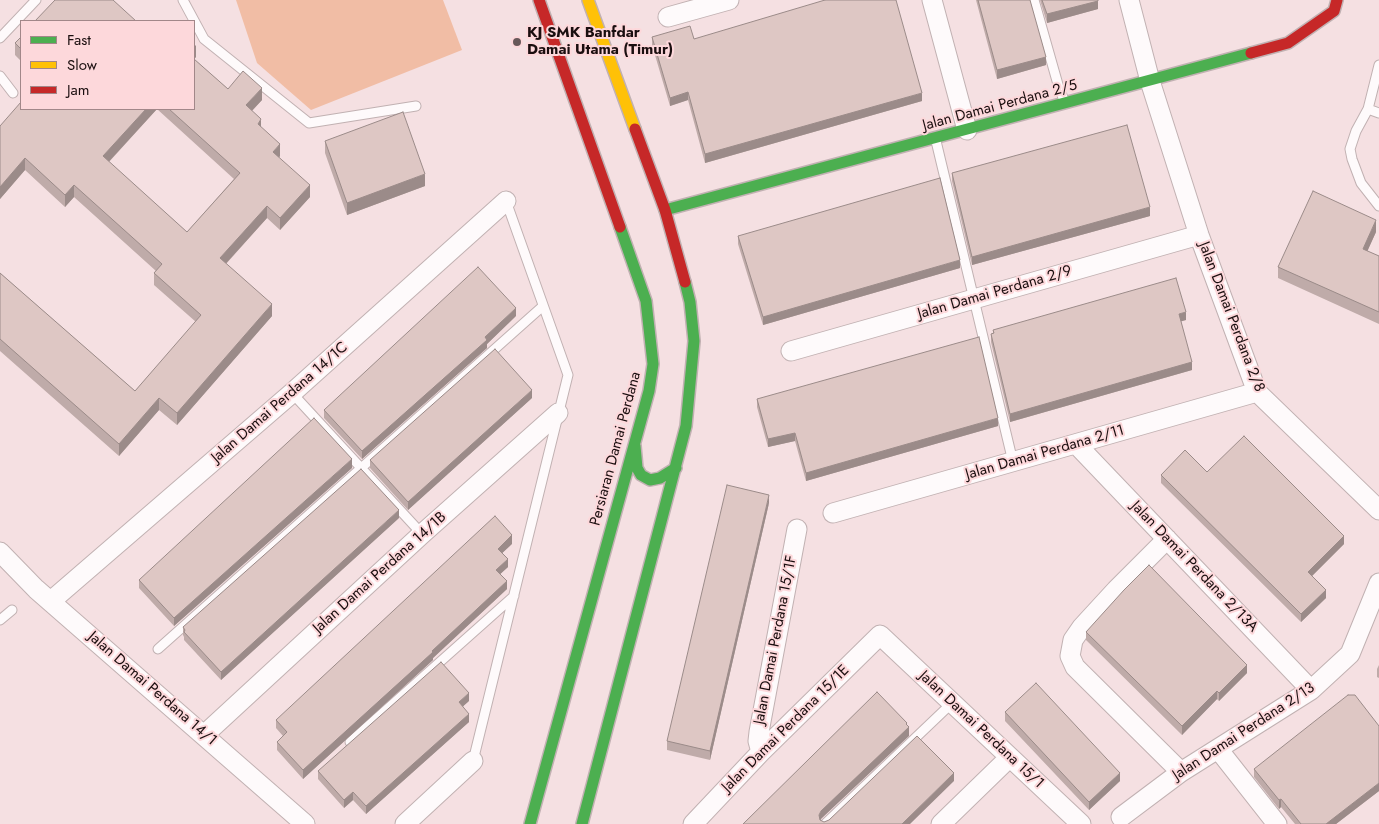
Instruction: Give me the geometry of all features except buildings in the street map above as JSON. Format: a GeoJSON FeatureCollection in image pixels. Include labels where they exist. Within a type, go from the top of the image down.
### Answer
{"type":"FeatureCollection","features":[{"type":"Feature","properties":{"kind":"main road","name":"Persiaran Damai Perdana"},"geometry":{"type":"LineString","coordinates":[[530,824],[650,391],[653,364],[646,301],[539,0]]}},
{"type":"Feature","properties":{"kind":"main road"},"geometry":{"type":"LineString","coordinates":[[582,824],[686,426],[694,341],[690,302],[664,210],[588,0]]}},
{"type":"Feature","properties":{"kind":"main road","name":"Jalan Damai Perdana 2/5"},"geometry":{"type":"LineString","coordinates":[[664,210],[1150,82],[1288,43],[1335,6]]}},
{"type":"Feature","properties":{"kind":"main road"},"geometry":{"type":"LineString","coordinates":[[635,446],[637,468],[641,475],[650,480],[660,478],[676,468]]}},
{"type":"Feature","properties":{"kind":"street"},"geometry":{"type":"LineString","coordinates":[[668,16],[729,0]]}},
{"type":"Feature","properties":{"kind":"street"},"geometry":{"type":"LineString","coordinates":[[932,0],[967,130]]}},
{"type":"Feature","properties":{"kind":"street","name":"Jalan Damai Perdana 2/8"},"geometry":{"type":"LineString","coordinates":[[1129,0],[1150,82],[1199,235],[1257,392],[1379,510]]}},
{"type":"Feature","properties":{"kind":"street","name":"Jalan Damai Perdana 14/1C"},"geometry":{"type":"LineString","coordinates":[[51,601],[292,393],[506,201]]}},
{"type":"Feature","properties":{"kind":"street","name":"Jalan Damai Perdana 2/9"},"geometry":{"type":"LineString","coordinates":[[791,351],[1199,235]]}},
{"type":"Feature","properties":{"kind":"street","name":"Jalan Damai Perdana 2/11"},"geometry":{"type":"LineString","coordinates":[[833,513],[1257,392]]}},
{"type":"Feature","properties":{"kind":"street","name":"Jalan Damai Perdana 14/1B"},"geometry":{"type":"LineString","coordinates":[[204,735],[422,534],[558,413]]}},
{"type":"Feature","properties":{"kind":"street","name":"Jalan Damai Perdana 2/13A"},"geometry":{"type":"LineString","coordinates":[[1076,444],[1311,690]]}},
{"type":"Feature","properties":{"kind":"street","name":"Jalan Damai Perdana 15/1F"},"geometry":{"type":"LineString","coordinates":[[761,752],[758,732],[797,528]]}},
{"type":"Feature","properties":{"kind":"street"},"geometry":{"type":"LineString","coordinates":[[1167,539],[1082,627],[1073,640],[1070,656],[1075,667],[1181,772]]}},
{"type":"Feature","properties":{"kind":"street","name":"Jalan Damai Perdana 14/1"},"geometry":{"type":"LineString","coordinates":[[0,552],[51,601],[305,824]]}},
{"type":"Feature","properties":{"kind":"street","name":"Jalan Damai Perdana 2/13"},"geometry":{"type":"LineString","coordinates":[[1121,817],[1181,772],[1311,690],[1350,654],[1379,583]]}},
{"type":"Feature","properties":{"kind":"street","name":"Jalan Damai Perdana 15/1E"},"geometry":{"type":"LineString","coordinates":[[693,824],[761,752],[880,635]]}},
{"type":"Feature","properties":{"kind":"street","name":"Jalan Damai Perdana 15/1"},"geometry":{"type":"LineString","coordinates":[[880,635],[1081,824]]}},
{"type":"Feature","properties":{"kind":"street"},"geometry":{"type":"LineString","coordinates":[[1218,749],[1277,824]]}},
{"type":"Feature","properties":{"kind":"street"},"geometry":{"type":"LineString","coordinates":[[941,824],[1010,757]]}},
{"type":"Feature","properties":{"kind":"street"},"geometry":{"type":"LineString","coordinates":[[405,824],[473,761]]}},
{"type":"Feature","properties":{"kind":"lane"},"geometry":{"type":"LineString","coordinates":[[0,38],[36,0]]}},
{"type":"Feature","properties":{"kind":"lane"},"geometry":{"type":"LineString","coordinates":[[183,0],[194,20]]}},
{"type":"Feature","properties":{"kind":"lane"},"geometry":{"type":"LineString","coordinates":[[1034,0],[1058,88],[1066,104]]}},
{"type":"Feature","properties":{"kind":"lane"},"geometry":{"type":"LineString","coordinates":[[195,22],[204,39],[309,123],[416,106]]}},
{"type":"Feature","properties":{"kind":"lane"},"geometry":{"type":"LineString","coordinates":[[1379,65],[1368,108],[1356,131],[1350,149],[1361,183],[1379,206]]}},
{"type":"Feature","properties":{"kind":"lane"},"geometry":{"type":"LineString","coordinates":[[0,76],[12,93]]}},
{"type":"Feature","properties":{"kind":"lane"},"geometry":{"type":"LineString","coordinates":[[1368,108],[1379,113]]}},
{"type":"Feature","properties":{"kind":"lane"},"geometry":{"type":"LineString","coordinates":[[935,139],[1013,462]]}},
{"type":"Feature","properties":{"kind":"lane"},"geometry":{"type":"LineString","coordinates":[[473,761],[568,375],[506,201]]}},
{"type":"Feature","properties":{"kind":"lane"},"geometry":{"type":"LineString","coordinates":[[158,650],[543,306]]}},
{"type":"Feature","properties":{"kind":"lane"},"geometry":{"type":"LineString","coordinates":[[292,393],[422,534]]}},
{"type":"Feature","properties":{"kind":"lane"},"geometry":{"type":"LineString","coordinates":[[345,747],[514,595]]}},
{"type":"Feature","properties":{"kind":"lane"},"geometry":{"type":"LineString","coordinates":[[0,620],[12,610]]}},
{"type":"Feature","properties":{"kind":"lane"},"geometry":{"type":"LineString","coordinates":[[825,824],[952,703]]}},
{"type":"Feature","properties":{"kind":"shaded area"},"geometry":{"type":"Polygon","coordinates":[[[236,0],[443,0],[462,50],[311,110],[257,63],[236,0]]]}},
{"type":"Feature","properties":{"kind":"traffic: fast"},"geometry":{"type":"LineString","coordinates":[[665,210],[1251,53]]}},
{"type":"Feature","properties":{"kind":"traffic: fast"},"geometry":{"type":"LineString","coordinates":[[530,824],[649,391],[653,364],[646,301],[620,227]]}},
{"type":"Feature","properties":{"kind":"traffic: fast"},"geometry":{"type":"LineString","coordinates":[[582,824],[686,426],[694,341],[690,302],[685,282]]}},
{"type":"Feature","properties":{"kind":"traffic: fast"},"geometry":{"type":"LineString","coordinates":[[635,446],[637,468],[641,475],[650,480],[660,478],[676,468]]}},
{"type":"Feature","properties":{"kind":"traffic: slow"},"geometry":{"type":"LineString","coordinates":[[588,0],[635,129]]}},
{"type":"Feature","properties":{"kind":"traffic: jam"},"geometry":{"type":"LineString","coordinates":[[539,0],[620,227]]}},
{"type":"Feature","properties":{"kind":"traffic: jam"},"geometry":{"type":"LineString","coordinates":[[1251,53],[1288,43],[1334,11],[1337,0]]}},
{"type":"Feature","properties":{"kind":"traffic: jam"},"geometry":{"type":"LineString","coordinates":[[635,129],[665,210],[685,282]]}},
{"type":"Feature","properties":{"kind":"place","name":"KJ SMK Banfdar Damai Utama (Timur)"},"geometry":{"type":"Point","coordinates":[517,42]}}]}
